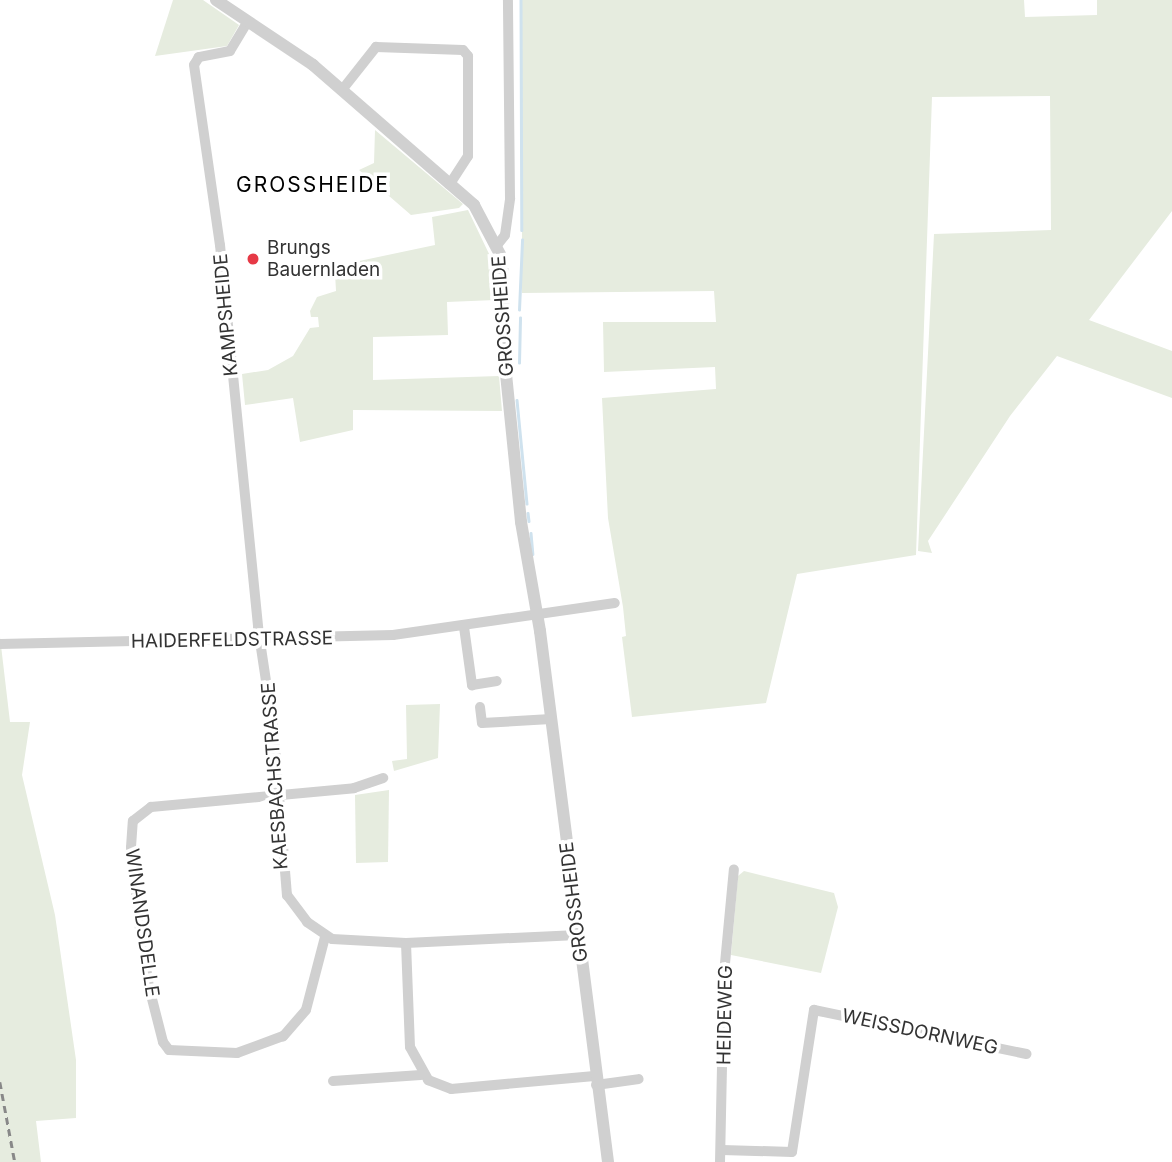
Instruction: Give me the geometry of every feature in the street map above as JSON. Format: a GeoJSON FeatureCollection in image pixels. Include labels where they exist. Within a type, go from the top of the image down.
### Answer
{"type":"FeatureCollection","features":[{"type":"Feature","properties":{"kind":"street","name":"GROSSHEIDE"},"geometry":{"type":"LineString","coordinates":[[216,0],[342,90],[474,205],[498,244],[504,272],[511,428],[551,719],[595,1081],[608,1162]]}},
{"type":"Feature","properties":{"kind":"street"},"geometry":{"type":"LineString","coordinates":[[498,244],[505,235],[510,198],[508,0]]}},
{"type":"Feature","properties":{"kind":"street","name":"KAMPSHEIDE"},"geometry":{"type":"LineString","coordinates":[[248,21],[230,51],[199,57],[194,65],[220,245],[262,641]]}},
{"type":"Feature","properties":{"kind":"street"},"geometry":{"type":"LineString","coordinates":[[342,90],[376,47],[463,50],[468,56],[468,156],[450,184]]}},
{"type":"Feature","properties":{"kind":"street","name":"HAIDERFELDSTRASSE"},"geometry":{"type":"LineString","coordinates":[[0,644],[262,641],[464,627],[615,603]]}},
{"type":"Feature","properties":{"kind":"street"},"geometry":{"type":"LineString","coordinates":[[464,627],[472,685],[497,681]]}},
{"type":"Feature","properties":{"kind":"street","name":"KAESBACHSTRASSE"},"geometry":{"type":"LineString","coordinates":[[262,641],[287,895],[307,922],[325,937]]}},
{"type":"Feature","properties":{"kind":"street"},"geometry":{"type":"LineString","coordinates":[[480,707],[482,723],[551,719]]}},
{"type":"Feature","properties":{"kind":"street","name":"WINANDSDELLE"},"geometry":{"type":"LineString","coordinates":[[325,937],[306,1010],[283,1036],[237,1053],[172,1052],[164,1046],[140,929],[131,847],[133,821],[151,807],[354,788],[383,778]]}},
{"type":"Feature","properties":{"kind":"street","name":"HEIDEWEG"},"geometry":{"type":"LineString","coordinates":[[720,1162],[724,974],[734,869]]}},
{"type":"Feature","properties":{"kind":"street"},"geometry":{"type":"LineString","coordinates":[[325,937],[406,943],[578,935]]}},
{"type":"Feature","properties":{"kind":"street"},"geometry":{"type":"LineString","coordinates":[[406,943],[410,1047],[421,1075],[436,1086],[451,1089],[639,1079]]}},
{"type":"Feature","properties":{"kind":"street","name":"WEISSDORNWEG"},"geometry":{"type":"LineString","coordinates":[[722,1150],[792,1152],[814,1010],[1027,1054]]}},
{"type":"Feature","properties":{"kind":"street"},"geometry":{"type":"LineString","coordinates":[[333,1081],[421,1075]]}},
{"type":"Feature","properties":{"kind":"shaded area"},"geometry":{"type":"Polygon","coordinates":[[[173,0],[203,0],[239,25],[227,46],[155,56],[173,0]]]}},
{"type":"Feature","properties":{"kind":"shaded area"},"geometry":{"type":"Polygon","coordinates":[[[522,0],[1024,0],[1025,17],[1097,15],[1097,0],[1172,0],[1172,211],[1089,320],[1172,351],[1172,398],[1057,356],[1010,416],[928,541],[932,553],[918,551],[934,234],[1051,230],[1050,96],[932,97],[916,555],[797,574],[766,703],[632,717],[622,637],[626,636],[623,607],[608,518],[602,398],[716,389],[715,367],[604,372],[603,322],[716,322],[714,291],[522,293],[522,0]]]}},
{"type":"Feature","properties":{"kind":"shaded area"},"geometry":{"type":"Polygon","coordinates":[[[375,130],[463,204],[459,208],[411,215],[359,170],[374,163],[375,130]]]}},
{"type":"Feature","properties":{"kind":"shaded area"},"geometry":{"type":"Polygon","coordinates":[[[468,210],[491,258],[495,300],[447,302],[448,335],[373,337],[373,380],[499,376],[502,411],[353,410],[353,430],[300,442],[293,398],[245,405],[242,374],[268,370],[293,356],[310,328],[319,327],[318,317],[311,317],[310,311],[317,297],[336,291],[335,273],[345,272],[345,264],[435,245],[432,217],[468,210]]]}},
{"type":"Feature","properties":{"kind":"shaded area"},"geometry":{"type":"Polygon","coordinates":[[[0,637],[10,722],[30,722],[22,775],[55,915],[76,1060],[76,1118],[36,1121],[41,1162],[0,1162],[0,637]]]}},
{"type":"Feature","properties":{"kind":"shaded area"},"geometry":{"type":"Polygon","coordinates":[[[440,704],[438,758],[394,771],[392,761],[407,759],[406,705],[440,704]]]}},
{"type":"Feature","properties":{"kind":"shaded area"},"geometry":{"type":"Polygon","coordinates":[[[389,790],[388,862],[356,863],[355,795],[389,790]]]}},
{"type":"Feature","properties":{"kind":"shaded area"},"geometry":{"type":"Polygon","coordinates":[[[744,871],[834,893],[838,907],[821,973],[731,955],[738,876],[744,871]]]}},
{"type":"Feature","properties":{"kind":"waterway"},"geometry":{"type":"LineString","coordinates":[[521,0],[522,230]]}},
{"type":"Feature","properties":{"kind":"waterway"},"geometry":{"type":"LineString","coordinates":[[519,310],[522,240]]}},
{"type":"Feature","properties":{"kind":"waterway"},"geometry":{"type":"LineString","coordinates":[[519,363],[520,318]]}},
{"type":"Feature","properties":{"kind":"waterway"},"geometry":{"type":"LineString","coordinates":[[517,400],[527,504]]}},
{"type":"Feature","properties":{"kind":"waterway"},"geometry":{"type":"LineString","coordinates":[[528,513],[529,521]]}},
{"type":"Feature","properties":{"kind":"waterway"},"geometry":{"type":"LineString","coordinates":[[531,533],[533,554]]}},
{"type":"Feature","properties":{"kind":"railway"},"geometry":{"type":"LineString","coordinates":[[0,1082],[15,1162]]}},
{"type":"Feature","properties":{"kind":"place","name":"Brungs Bauernladen"},"geometry":{"type":"Point","coordinates":[253,259]}},
{"type":"Feature","properties":{"kind":"district","name":"GROSSHEIDE"},"geometry":{"type":"Point","coordinates":[313,185]}}]}
